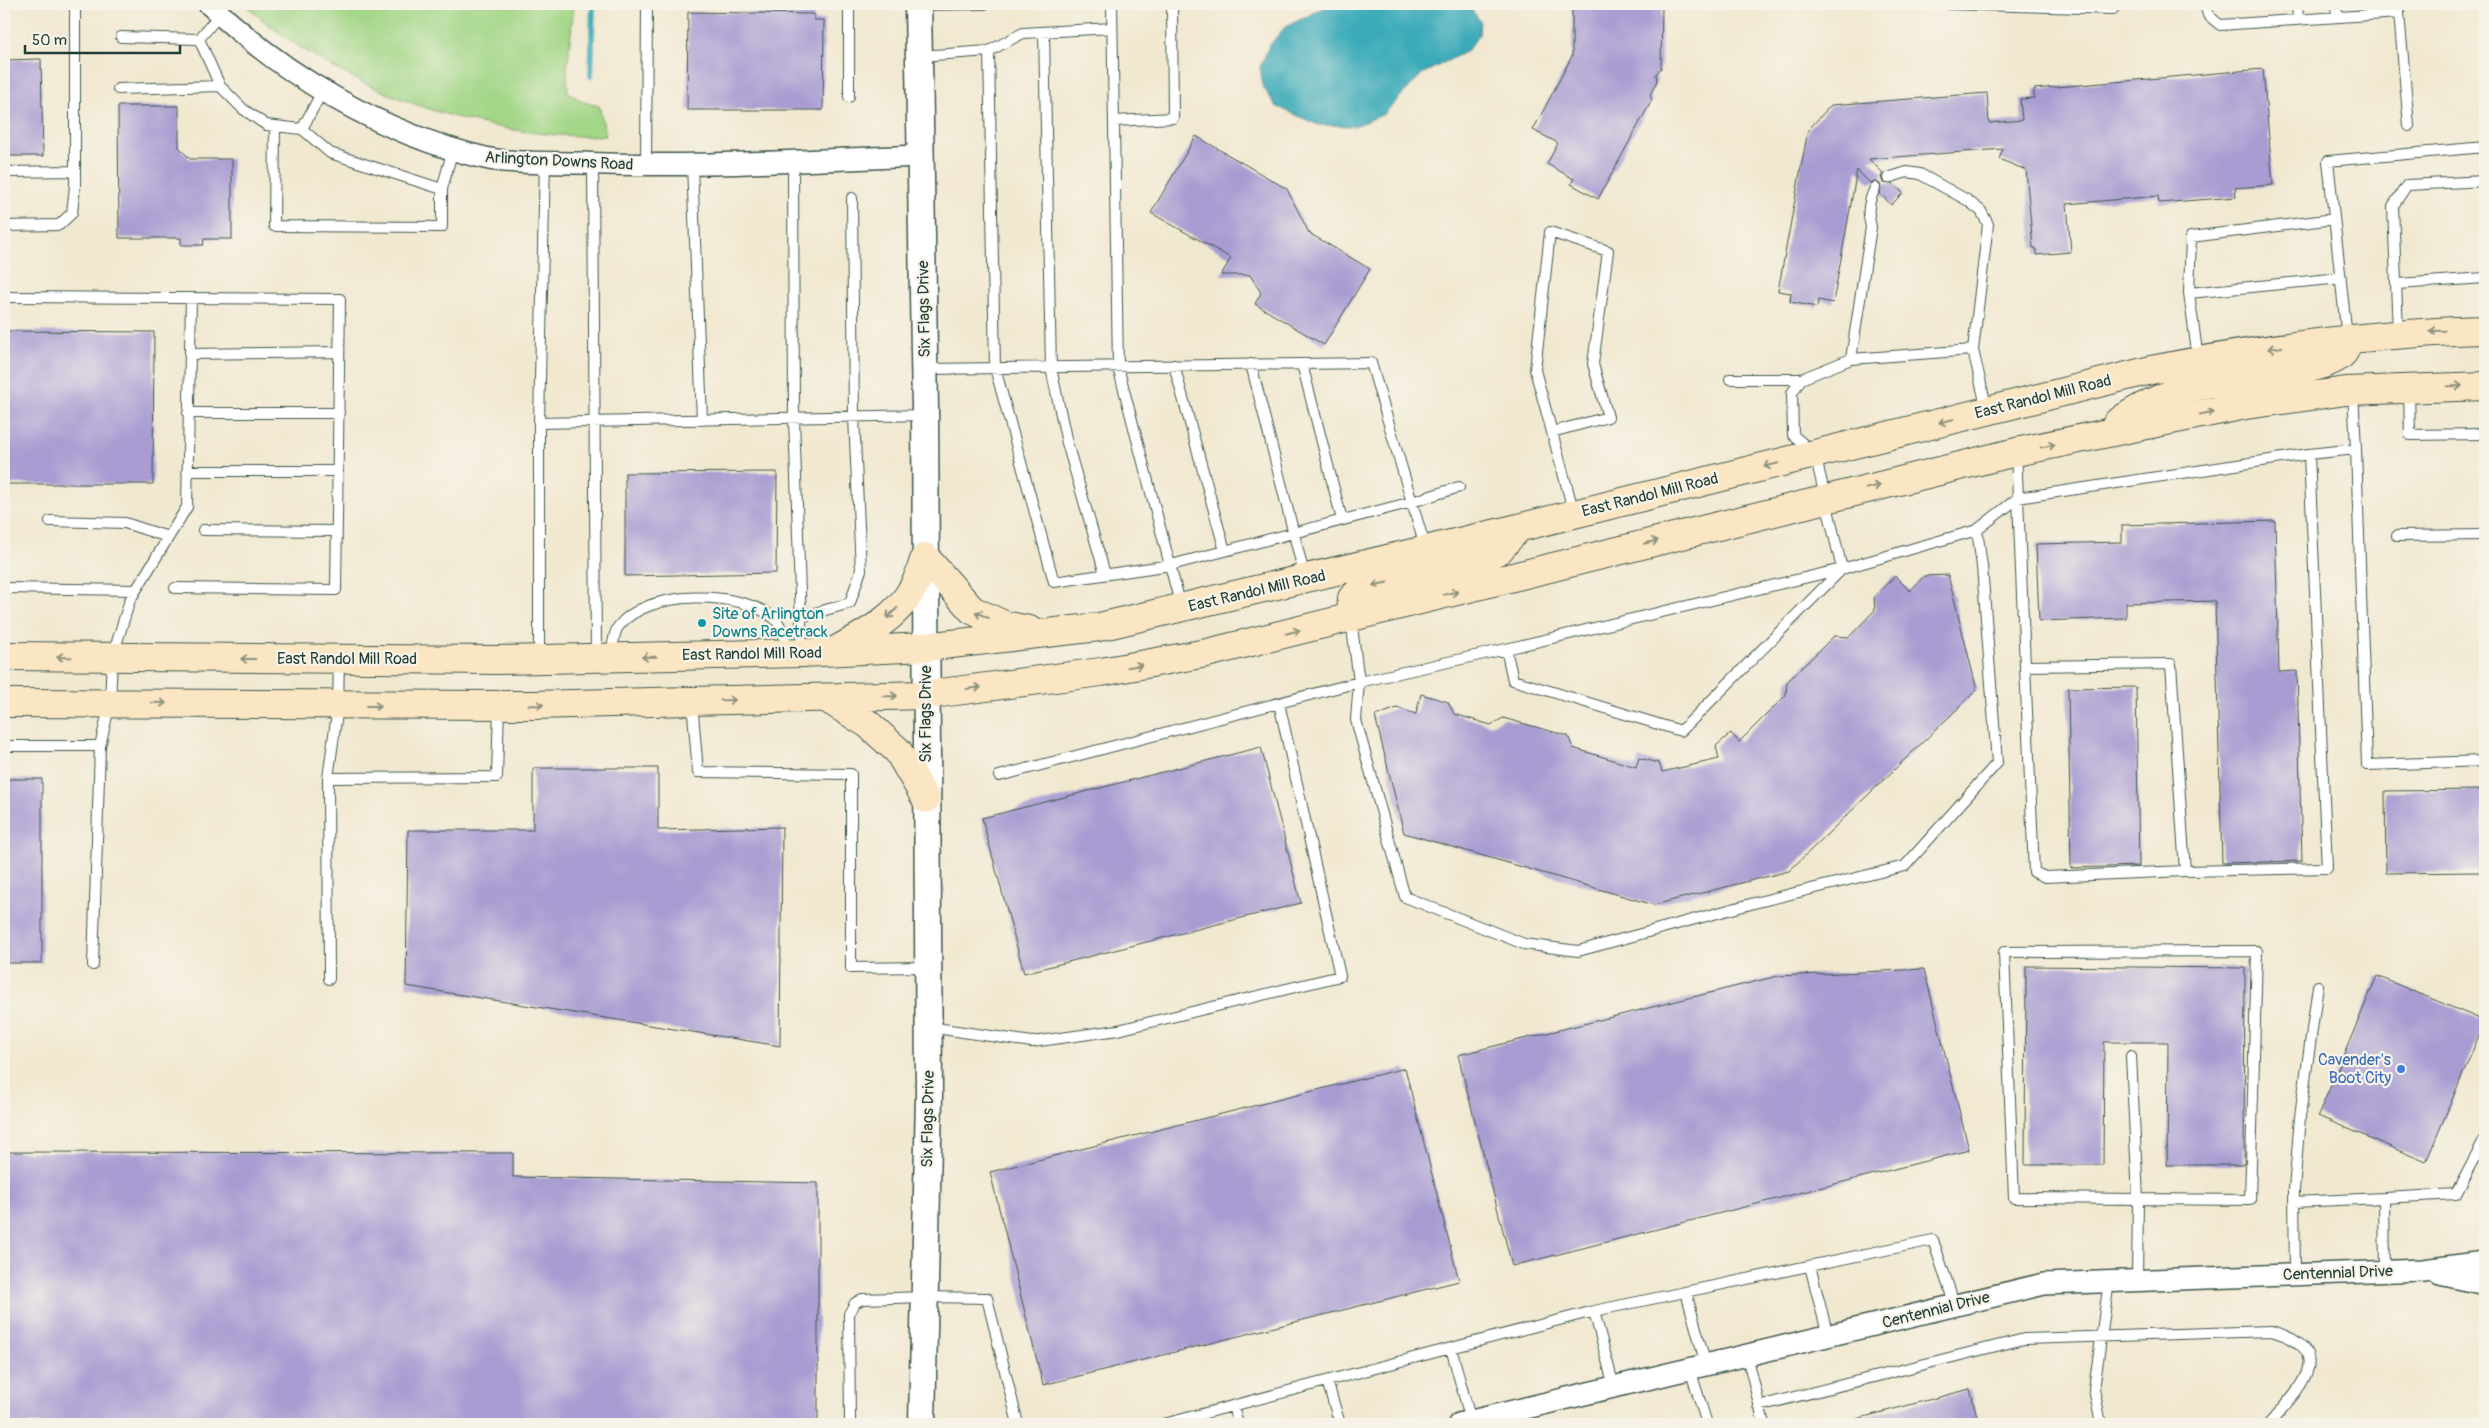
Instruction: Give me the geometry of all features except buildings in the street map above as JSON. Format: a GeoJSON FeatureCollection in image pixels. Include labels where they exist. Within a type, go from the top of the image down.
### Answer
{"type":"FeatureCollection","features":[{"type":"Feature","properties":{"kind":"main road","name":"East Randol Mill Road"},"geometry":{"type":"LineString","coordinates":[[4,656],[539,659],[795,653],[925,647],[1099,627],[1182,609],[1518,528],[2151,370],[2244,352],[2347,338],[2485,330]]}},
{"type":"Feature","properties":{"kind":"main road"},"geometry":{"type":"LineString","coordinates":[[2102,434],[2125,416],[2193,387],[2318,365],[2342,355],[2346,348],[2347,338]]}},
{"type":"Feature","properties":{"kind":"main road"},"geometry":{"type":"LineString","coordinates":[[4,703],[338,706],[499,705],[925,695],[1101,672],[1207,653],[2016,452],[2246,405],[2353,390],[2485,386]]}},
{"type":"Feature","properties":{"kind":"main road"},"geometry":{"type":"LineString","coordinates":[[1351,618],[1352,598],[1363,588],[1478,561],[1499,550],[1518,528]]}},
{"type":"Feature","properties":{"kind":"main road"},"geometry":{"type":"LineString","coordinates":[[832,652],[860,637],[893,614],[914,587],[925,557],[972,610],[1004,625],[1045,634]]}},
{"type":"Feature","properties":{"kind":"main road"},"geometry":{"type":"LineString","coordinates":[[826,698],[868,724],[898,751],[926,799]]}},
{"type":"Feature","properties":{"kind":"street","name":"Six Flags Drive"},"geometry":{"type":"LineString","coordinates":[[918,4],[925,369],[925,695],[928,967],[922,1424]]}},
{"type":"Feature","properties":{"kind":"street","name":"Arlington Downs Road"},"geometry":{"type":"LineString","coordinates":[[215,9],[238,31],[296,74],[323,90],[378,120],[453,149],[487,159],[646,166],[921,156]]}},
{"type":"Feature","properties":{"kind":"street","name":"Centennial Drive"},"geometry":{"type":"LineString","coordinates":[[1465,1423],[1500,1419],[1614,1387],[2044,1284],[2385,1272],[2423,1270],[2485,1262]]}},
{"type":"Feature","properties":{"kind":"street","name":"Centennial Drive"},"geometry":{"type":"LineString","coordinates":[[2423,1270],[2485,1284]]}},
{"type":"Feature","properties":{"kind":"lane"},"geometry":{"type":"LineString","coordinates":[[4,226],[59,224],[72,213],[75,171],[75,4]]}},
{"type":"Feature","properties":{"kind":"lane"},"geometry":{"type":"LineString","coordinates":[[646,166],[647,4]]}},
{"type":"Feature","properties":{"kind":"lane"},"geometry":{"type":"LineString","coordinates":[[849,4],[849,97]]}},
{"type":"Feature","properties":{"kind":"lane"},"geometry":{"type":"LineString","coordinates":[[918,4],[985,4]]}},
{"type":"Feature","properties":{"kind":"lane"},"geometry":{"type":"LineString","coordinates":[[1112,4],[1118,366],[1182,609]]}},
{"type":"Feature","properties":{"kind":"lane"},"geometry":{"type":"LineString","coordinates":[[1114,121],[1173,118],[1172,4]]}},
{"type":"Feature","properties":{"kind":"lane"},"geometry":{"type":"LineString","coordinates":[[1948,4],[2113,9],[2113,4]]}},
{"type":"Feature","properties":{"kind":"lane"},"geometry":{"type":"LineString","coordinates":[[2205,4],[2208,14],[2220,25],[2337,16],[2398,8],[2408,126]]}},
{"type":"Feature","properties":{"kind":"lane"},"geometry":{"type":"LineString","coordinates":[[2297,4],[2298,18]]}},
{"type":"Feature","properties":{"kind":"lane"},"geometry":{"type":"LineString","coordinates":[[2336,4],[2337,16]]}},
{"type":"Feature","properties":{"kind":"lane"},"geometry":{"type":"LineString","coordinates":[[198,39],[215,9]]}},
{"type":"Feature","properties":{"kind":"lane"},"geometry":{"type":"LineString","coordinates":[[920,56],[989,51],[1023,33],[1112,28]]}},
{"type":"Feature","properties":{"kind":"lane"},"geometry":{"type":"LineString","coordinates":[[1044,32],[1051,368],[1067,443],[1105,574]]}},
{"type":"Feature","properties":{"kind":"lane"},"geometry":{"type":"LineString","coordinates":[[121,37],[198,39]]}},
{"type":"Feature","properties":{"kind":"lane"},"geometry":{"type":"LineString","coordinates":[[198,39],[220,86],[243,109],[266,125],[302,129],[330,153],[442,189]]}},
{"type":"Feature","properties":{"kind":"lane"},"geometry":{"type":"LineString","coordinates":[[989,51],[995,368],[1054,582],[1171,565],[1412,502],[1459,487]]}},
{"type":"Feature","properties":{"kind":"lane"},"geometry":{"type":"LineString","coordinates":[[118,90],[220,86]]}},
{"type":"Feature","properties":{"kind":"lane"},"geometry":{"type":"LineString","coordinates":[[302,129],[323,90]]}},
{"type":"Feature","properties":{"kind":"lane"},"geometry":{"type":"LineString","coordinates":[[275,126],[274,226],[442,227],[442,189],[453,149]]}},
{"type":"Feature","properties":{"kind":"lane"},"geometry":{"type":"LineString","coordinates":[[2347,338],[2328,161],[2485,147]]}},
{"type":"Feature","properties":{"kind":"lane"},"geometry":{"type":"LineString","coordinates":[[539,659],[539,423],[545,161]]}},
{"type":"Feature","properties":{"kind":"lane"},"geometry":{"type":"LineString","coordinates":[[793,161],[794,418],[801,618],[795,653]]}},
{"type":"Feature","properties":{"kind":"lane"},"geometry":{"type":"LineString","coordinates":[[593,163],[594,422],[603,658]]}},
{"type":"Feature","properties":{"kind":"lane"},"geometry":{"type":"LineString","coordinates":[[692,164],[702,420]]}},
{"type":"Feature","properties":{"kind":"lane"},"geometry":{"type":"LineString","coordinates":[[4,172],[75,171]]}},
{"type":"Feature","properties":{"kind":"lane"},"geometry":{"type":"LineString","coordinates":[[1888,178],[1908,172],[1920,174],[1967,200],[1981,211],[1988,224],[1972,350],[1988,411]]}},
{"type":"Feature","properties":{"kind":"lane"},"geometry":{"type":"LineString","coordinates":[[2398,334],[2398,284],[2393,206],[2407,185],[2485,181]]}},
{"type":"Feature","properties":{"kind":"lane"},"geometry":{"type":"LineString","coordinates":[[1851,359],[1871,227],[1868,214],[1869,202],[1875,188]]}},
{"type":"Feature","properties":{"kind":"lane"},"geometry":{"type":"LineString","coordinates":[[801,618],[850,603],[861,570],[854,417],[852,198]]}},
{"type":"Feature","properties":{"kind":"lane"},"geometry":{"type":"LineString","coordinates":[[2198,361],[2189,293],[2191,237],[2334,219]]}},
{"type":"Feature","properties":{"kind":"lane"},"geometry":{"type":"LineString","coordinates":[[1552,432],[1608,417],[1594,364],[1608,251],[1550,232],[1535,370],[1552,432],[1575,514]]}},
{"type":"Feature","properties":{"kind":"lane"},"geometry":{"type":"LineString","coordinates":[[2189,293],[2341,278]]}},
{"type":"Feature","properties":{"kind":"lane"},"geometry":{"type":"LineString","coordinates":[[2398,284],[2485,278]]}},
{"type":"Feature","properties":{"kind":"lane"},"geometry":{"type":"LineString","coordinates":[[4,297],[340,299],[336,590],[175,588]]}},
{"type":"Feature","properties":{"kind":"lane"},"geometry":{"type":"LineString","coordinates":[[93,965],[100,746],[110,703],[112,658],[130,600],[187,507],[191,298]]}},
{"type":"Feature","properties":{"kind":"lane"},"geometry":{"type":"LineString","coordinates":[[1730,379],[1801,379],[1851,359],[1972,350]]}},
{"type":"Feature","properties":{"kind":"lane"},"geometry":{"type":"LineString","coordinates":[[190,354],[339,352]]}},
{"type":"Feature","properties":{"kind":"lane"},"geometry":{"type":"LineString","coordinates":[[925,369],[1371,363],[1426,550]]}},
{"type":"Feature","properties":{"kind":"lane"},"geometry":{"type":"LineString","coordinates":[[1251,364],[1306,579]]}},
{"type":"Feature","properties":{"kind":"lane"},"geometry":{"type":"LineString","coordinates":[[1302,364],[1342,520]]}},
{"type":"Feature","properties":{"kind":"lane"},"geometry":{"type":"LineString","coordinates":[[1174,366],[1225,551]]}},
{"type":"Feature","properties":{"kind":"lane"},"geometry":{"type":"LineString","coordinates":[[1801,379],[1792,393],[1793,435],[1815,454],[1842,569]]}},
{"type":"Feature","properties":{"kind":"lane"},"geometry":{"type":"LineString","coordinates":[[2408,388],[2410,435],[2485,434]]}},
{"type":"Feature","properties":{"kind":"lane"},"geometry":{"type":"LineString","coordinates":[[2353,390],[2367,765],[2485,762]]}},
{"type":"Feature","properties":{"kind":"lane"},"geometry":{"type":"LineString","coordinates":[[188,413],[339,413]]}},
{"type":"Feature","properties":{"kind":"lane"},"geometry":{"type":"LineString","coordinates":[[539,423],[925,415]]}},
{"type":"Feature","properties":{"kind":"lane"},"geometry":{"type":"LineString","coordinates":[[999,776],[1359,682],[1842,569],[1977,530],[2018,498],[2309,454],[2356,449]]}},
{"type":"Feature","properties":{"kind":"lane"},"geometry":{"type":"LineString","coordinates":[[2016,452],[2034,872],[2046,877],[2185,871],[2327,868],[2309,454]]}},
{"type":"Feature","properties":{"kind":"lane"},"geometry":{"type":"LineString","coordinates":[[187,471],[338,471]]}},
{"type":"Feature","properties":{"kind":"lane"},"geometry":{"type":"LineString","coordinates":[[50,520],[125,523],[168,537]]}},
{"type":"Feature","properties":{"kind":"lane"},"geometry":{"type":"LineString","coordinates":[[203,530],[337,531]]}},
{"type":"Feature","properties":{"kind":"lane"},"geometry":{"type":"LineString","coordinates":[[1351,618],[1359,682],[1356,720],[1405,897],[1524,944],[1578,951],[1758,902],[1906,866],[1997,762],[1982,566],[1977,530]]}},
{"type":"Feature","properties":{"kind":"lane"},"geometry":{"type":"LineString","coordinates":[[2397,536],[2485,535]]}},
{"type":"Feature","properties":{"kind":"lane"},"geometry":{"type":"LineString","coordinates":[[1506,649],[1513,680],[1682,731],[1842,569]]}},
{"type":"Feature","properties":{"kind":"lane"},"geometry":{"type":"LineString","coordinates":[[4,588],[136,590]]}},
{"type":"Feature","properties":{"kind":"lane"},"geometry":{"type":"LineString","coordinates":[[603,658],[616,628],[630,613],[672,598],[715,598],[745,603],[775,620],[795,653]]}},
{"type":"Feature","properties":{"kind":"lane"},"geometry":{"type":"LineString","coordinates":[[329,979],[328,778],[338,706],[339,659]]}},
{"type":"Feature","properties":{"kind":"lane"},"geometry":{"type":"LineString","coordinates":[[2025,666],[2171,664],[2185,871]]}},
{"type":"Feature","properties":{"kind":"lane"},"geometry":{"type":"LineString","coordinates":[[692,701],[698,772],[851,774],[851,968],[928,967]]}},
{"type":"Feature","properties":{"kind":"lane"},"geometry":{"type":"LineString","coordinates":[[928,1026],[1032,1042],[1118,1030],[1340,976],[1279,703]]}},
{"type":"Feature","properties":{"kind":"lane"},"geometry":{"type":"LineString","coordinates":[[328,778],[498,777],[499,705]]}},
{"type":"Feature","properties":{"kind":"lane"},"geometry":{"type":"LineString","coordinates":[[4,746],[100,746]]}},
{"type":"Feature","properties":{"kind":"lane"},"geometry":{"type":"LineString","coordinates":[[2257,951],[2250,1200],[2138,1199],[2014,1198],[2004,952],[2257,951]]}},
{"type":"Feature","properties":{"kind":"lane"},"geometry":{"type":"LineString","coordinates":[[2295,1275],[2294,1202],[2300,1117],[2318,986]]}},
{"type":"Feature","properties":{"kind":"lane"},"geometry":{"type":"LineString","coordinates":[[2132,1056],[2138,1199],[2137,1280]]}},
{"type":"Feature","properties":{"kind":"lane"},"geometry":{"type":"LineString","coordinates":[[2294,1202],[2456,1194],[2485,1139]]}},
{"type":"Feature","properties":{"kind":"lane"},"geometry":{"type":"LineString","coordinates":[[2384,1198],[2385,1272]]}},
{"type":"Feature","properties":{"kind":"lane"},"geometry":{"type":"LineString","coordinates":[[1164,1424],[1594,1312],[1933,1240],[1955,1306]]}},
{"type":"Feature","properties":{"kind":"lane"},"geometry":{"type":"LineString","coordinates":[[1810,1266],[1828,1336]]}},
{"type":"Feature","properties":{"kind":"lane"},"geometry":{"type":"LineString","coordinates":[[2101,1424],[2094,1389],[2109,1281]]}},
{"type":"Feature","properties":{"kind":"lane"},"geometry":{"type":"LineString","coordinates":[[1686,1292],[1707,1424]]}},
{"type":"Feature","properties":{"kind":"lane"},"geometry":{"type":"LineString","coordinates":[[850,1424],[849,1314],[851,1307],[862,1299],[925,1297],[987,1298],[1018,1424]]}},
{"type":"Feature","properties":{"kind":"lane"},"geometry":{"type":"LineString","coordinates":[[1594,1312],[1614,1387]]}},
{"type":"Feature","properties":{"kind":"lane"},"geometry":{"type":"LineString","coordinates":[[1759,1406],[2024,1339],[2101,1335],[2272,1331],[2292,1337],[2305,1349],[2309,1363],[2305,1382],[2269,1424]]}},
{"type":"Feature","properties":{"kind":"lane"},"geometry":{"type":"LineString","coordinates":[[1451,1348],[1465,1423]]}},
{"type":"Feature","properties":{"kind":"lane"},"geometry":{"type":"LineString","coordinates":[[1747,1356],[1764,1424]]}},
{"type":"Feature","properties":{"kind":"lane"},"geometry":{"type":"LineString","coordinates":[[1327,1381],[1340,1424]]}},
{"type":"Feature","properties":{"kind":"lane"},"geometry":{"type":"LineString","coordinates":[[1233,1406],[1238,1424]]}},
{"type":"Feature","properties":{"kind":"green space"},"geometry":{"type":"Polygon","coordinates":[[[244,4],[574,4],[567,70],[568,92],[583,102],[599,106],[606,136],[558,135],[509,129],[461,118],[413,103],[367,84],[322,61],[281,34],[244,4]]]}},
{"type":"Feature","properties":{"kind":"water"},"geometry":{"type":"Polygon","coordinates":[[[1332,4],[1457,4],[1471,9],[1480,21],[1479,35],[1467,51],[1422,74],[1384,114],[1355,126],[1318,125],[1276,106],[1263,87],[1260,67],[1269,46],[1285,27],[1332,4]]]}},
{"type":"Feature","properties":{"kind":"waterway"},"geometry":{"type":"LineString","coordinates":[[591,76],[593,4]]}},
{"type":"Feature","properties":{"kind":"place","name":"Site of Arlington Downs Racetrack"},"geometry":{"type":"Point","coordinates":[702,623]}},
{"type":"Feature","properties":{"kind":"place","name":"Cavender's Boot City"},"geometry":{"type":"Point","coordinates":[2401,1069]}}]}
